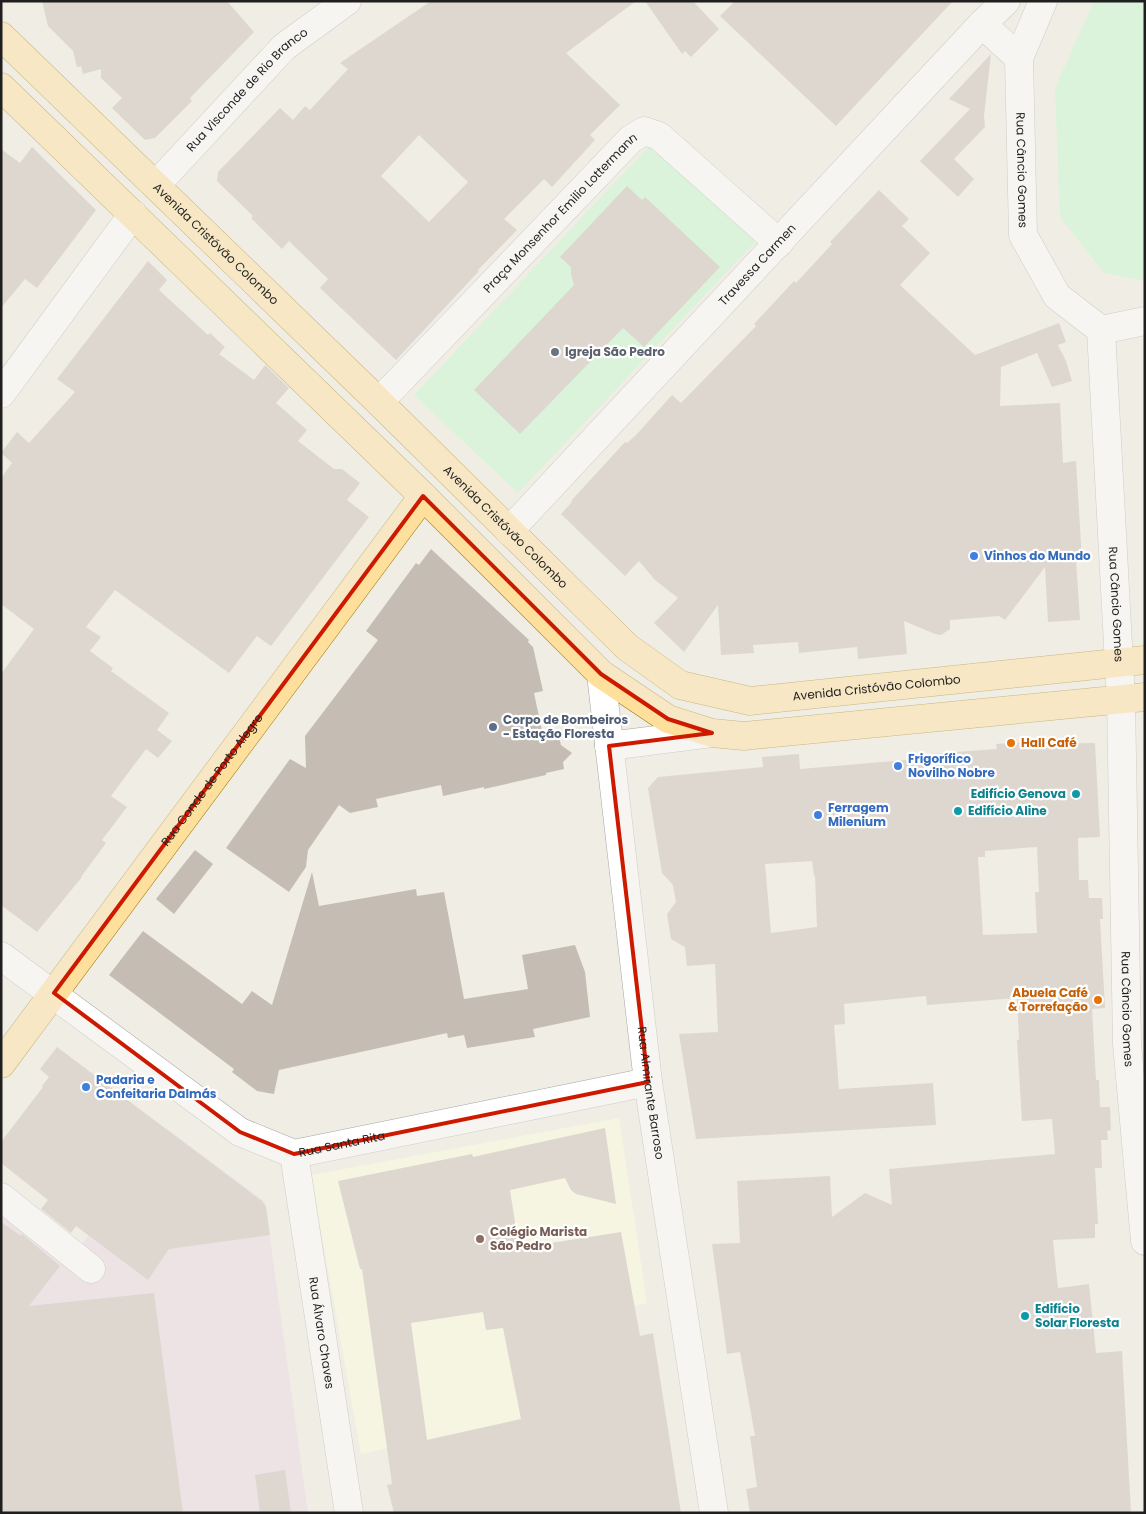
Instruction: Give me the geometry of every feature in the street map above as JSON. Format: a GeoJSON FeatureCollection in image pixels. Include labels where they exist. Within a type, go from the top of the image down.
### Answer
{"type":"FeatureCollection","features":[{"type":"Feature","properties":{"kind":"main road","name":"Avenida Cristóvão Colombo"},"geometry":{"type":"LineString","coordinates":[[1,36],[379,402],[627,647],[680,685],[750,701],[1132,661]]}},
{"type":"Feature","properties":{"kind":"main road"},"geometry":{"type":"LineString","coordinates":[[1,87],[423,496],[600,674],[668,718],[712,733],[744,736],[1133,699]]}},
{"type":"Feature","properties":{"kind":"main road","name":"Rua Conde de Porto Alegre"},"geometry":{"type":"LineString","coordinates":[[1,1064],[423,496]]}},
{"type":"Feature","properties":{"kind":"street","name":"Rua Visconde de Rio Branco"},"geometry":{"type":"LineString","coordinates":[[156,185],[284,47],[347,1]]}},
{"type":"Feature","properties":{"kind":"street","name":"Travessa Carmen"},"geometry":{"type":"LineString","coordinates":[[509,531],[779,244],[982,24],[1006,1]]}},
{"type":"Feature","properties":{"kind":"street","name":"Rua Câncio Gomes"},"geometry":{"type":"LineString","coordinates":[[1043,1],[1020,58],[1024,235],[1057,296],[1101,330],[1132,661],[1136,1044],[1145,1241]]}},
{"type":"Feature","properties":{"kind":"street"},"geometry":{"type":"LineString","coordinates":[[982,24],[1020,58]]}},
{"type":"Feature","properties":{"kind":"street","name":"Praça Monsenhor Emilio Lottermann"},"geometry":{"type":"LineString","coordinates":[[379,402],[630,139],[644,131],[659,136],[779,244]]}},
{"type":"Feature","properties":{"kind":"street"},"geometry":{"type":"LineString","coordinates":[[1,394],[133,214]]}},
{"type":"Feature","properties":{"kind":"street"},"geometry":{"type":"LineString","coordinates":[[1101,330],[1145,321]]}},
{"type":"Feature","properties":{"kind":"street","name":"Rua Almirante Barroso"},"geometry":{"type":"LineString","coordinates":[[600,674],[648,1082],[714,1513]]}},
{"type":"Feature","properties":{"kind":"street"},"geometry":{"type":"LineString","coordinates":[[609,746],[712,733]]}},
{"type":"Feature","properties":{"kind":"street","name":"Rua Santa Rita"},"geometry":{"type":"LineString","coordinates":[[1,956],[54,993],[240,1132],[294,1154],[648,1082]]}},
{"type":"Feature","properties":{"kind":"street","name":"Rua Álvaro Chaves"},"geometry":{"type":"LineString","coordinates":[[294,1154],[349,1513]]}},
{"type":"Feature","properties":{"kind":"street"},"geometry":{"type":"LineString","coordinates":[[1,1197],[91,1269]]}},
{"type":"Feature","properties":{"kind":"highlighted area"},"geometry":{"type":"Polygon","coordinates":[[[423,496],[601,674],[668,719],[712,733],[609,746],[648,1082],[294,1154],[240,1132],[54,993],[423,496]]]}},
{"type":"Feature","properties":{"kind":"shaded area","name":"Colégio Marista São Pedro"},"geometry":{"type":"Polygon","coordinates":[[[619,1118],[647,1303],[504,1332],[521,1419],[361,1454],[311,1175],[619,1118]]]}},
{"type":"Feature","properties":{"kind":"shaded area"},"geometry":{"type":"Polygon","coordinates":[[[166,1128],[265,1202],[308,1513],[1,1513],[1,1182],[82,1244],[166,1128]]]}},
{"type":"Feature","properties":{"kind":"green space"},"geometry":{"type":"Polygon","coordinates":[[[1094,1],[1145,1],[1145,281],[1104,273],[1060,217],[1055,88],[1094,1]]]}},
{"type":"Feature","properties":{"kind":"green space"},"geometry":{"type":"Polygon","coordinates":[[[653,142],[757,240],[518,493],[414,395],[653,142]]]}},
{"type":"Feature","properties":{"kind":"building"},"geometry":{"type":"Polygon","coordinates":[[[42,1],[227,1],[254,32],[190,98],[192,101],[155,138],[145,140],[112,108],[122,98],[101,78],[101,69],[83,74],[81,66],[77,67],[73,51],[48,26],[42,1]]]}},
{"type":"Feature","properties":{"kind":"building"},"geometry":{"type":"Polygon","coordinates":[[[431,1],[636,1],[566,53],[620,105],[590,135],[595,140],[552,187],[544,179],[504,219],[517,230],[396,360],[320,288],[328,279],[289,241],[282,249],[251,218],[253,216],[217,181],[218,172],[280,108],[293,120],[305,106],[310,110],[348,69],[340,63],[431,1]],[[419,135],[381,176],[429,222],[468,182],[419,135]]]}},
{"type":"Feature","properties":{"kind":"building"},"geometry":{"type":"Polygon","coordinates":[[[645,1],[693,1],[719,29],[691,57],[685,51],[682,54],[645,1]]]}},
{"type":"Feature","properties":{"kind":"building"},"geometry":{"type":"Polygon","coordinates":[[[735,1],[953,1],[836,126],[720,16],[735,1]]]}},
{"type":"Feature","properties":{"kind":"building"},"geometry":{"type":"Polygon","coordinates":[[[991,54],[984,116],[985,127],[954,159],[974,179],[958,197],[920,161],[970,109],[949,99],[991,54]]]}},
{"type":"Feature","properties":{"kind":"building"},"geometry":{"type":"Polygon","coordinates":[[[32,147],[96,210],[37,288],[25,279],[1,308],[1,149],[20,163],[32,147]]]}},
{"type":"Feature","properties":{"kind":"building"},"geometry":{"type":"Polygon","coordinates":[[[627,186],[642,200],[645,197],[720,267],[644,347],[623,328],[520,434],[474,390],[574,285],[571,267],[560,257],[627,186]]]}},
{"type":"Feature","properties":{"kind":"building"},"geometry":{"type":"Polygon","coordinates":[[[879,190],[909,219],[902,226],[930,253],[900,285],[975,355],[1059,323],[1066,342],[1058,345],[1066,361],[1072,381],[1052,387],[1037,353],[1001,367],[1000,406],[1060,403],[1063,463],[1076,461],[1082,561],[1076,561],[1080,620],[1048,622],[1045,567],[1005,620],[999,616],[950,620],[950,629],[941,635],[904,621],[907,654],[858,659],[857,647],[799,653],[798,642],[753,645],[754,653],[721,655],[718,605],[684,652],[654,623],[678,598],[655,580],[639,561],[625,576],[561,514],[625,442],[627,443],[637,434],[672,395],[681,403],[756,326],[754,324],[794,281],[796,283],[832,244],[830,242],[879,190]]]}},
{"type":"Feature","properties":{"kind":"building"},"geometry":{"type":"Polygon","coordinates":[[[148,261],[167,280],[159,290],[208,335],[210,333],[225,347],[219,354],[254,380],[265,365],[289,388],[276,403],[307,430],[298,441],[334,469],[342,469],[360,483],[347,500],[369,517],[271,646],[257,636],[229,673],[115,590],[86,627],[101,637],[90,651],[113,668],[111,671],[169,713],[157,730],[172,741],[158,758],[146,749],[111,796],[127,807],[102,840],[106,843],[82,877],[37,932],[1,905],[1,674],[34,629],[1,604],[1,478],[12,463],[1,453],[17,432],[29,443],[75,392],[57,379],[148,261]]]}},
{"type":"Feature","properties":{"kind":"building"},"geometry":{"type":"Polygon","coordinates":[[[431,549],[529,640],[528,642],[533,647],[543,691],[534,693],[544,740],[559,737],[561,745],[572,753],[563,762],[564,769],[484,789],[484,787],[443,796],[441,785],[376,799],[378,807],[350,813],[339,805],[308,850],[306,867],[289,892],[226,848],[290,759],[306,768],[305,736],[378,640],[366,631],[416,563],[419,565],[431,549]]]}},
{"type":"Feature","properties":{"kind":"building"},"geometry":{"type":"Polygon","coordinates":[[[1026,742],[1027,744],[1095,743],[1100,837],[1078,838],[1079,880],[1088,880],[1089,898],[1102,898],[1103,919],[1100,919],[1105,1008],[1092,1009],[1096,1080],[1099,1080],[1100,1107],[1110,1107],[1111,1130],[1107,1131],[1108,1140],[1101,1140],[1102,1168],[1095,1168],[1098,1224],[1095,1224],[1095,1238],[1053,1240],[1058,1288],[1089,1284],[1096,1353],[1122,1351],[1131,1513],[750,1513],[746,1489],[757,1487],[750,1436],[755,1436],[740,1352],[727,1354],[712,1244],[740,1243],[737,1181],[830,1176],[832,1217],[865,1193],[892,1205],[889,1169],[1055,1154],[1052,1119],[1022,1121],[1017,1040],[1019,1040],[1017,998],[927,1005],[926,996],[844,1004],[845,1024],[834,1025],[839,1089],[933,1083],[936,1125],[696,1139],[679,1034],[718,1032],[715,964],[687,966],[685,947],[671,939],[667,914],[676,902],[673,885],[662,873],[648,788],[658,777],[763,767],[762,757],[799,754],[800,769],[929,758],[929,754],[997,749],[996,744],[1026,742]],[[1037,847],[985,851],[985,857],[978,857],[983,935],[1037,933],[1035,892],[1039,892],[1037,847]],[[812,861],[765,864],[771,933],[817,927],[815,876],[812,861]]]}},
{"type":"Feature","properties":{"kind":"building"},"geometry":{"type":"Polygon","coordinates":[[[195,850],[213,864],[174,914],[156,899],[195,850]]]}},
{"type":"Feature","properties":{"kind":"building"},"geometry":{"type":"Polygon","coordinates":[[[312,872],[319,906],[416,889],[417,896],[444,892],[464,999],[528,989],[522,955],[575,945],[585,972],[590,1017],[533,1029],[535,1037],[467,1048],[464,1035],[448,1038],[447,1033],[279,1070],[274,1094],[257,1091],[232,1072],[234,1069],[109,975],[143,931],[242,1004],[252,991],[272,1005],[312,872]]]}},
{"type":"Feature","properties":{"kind":"building"},"geometry":{"type":"Polygon","coordinates":[[[57,1047],[262,1201],[266,1207],[270,1235],[169,1249],[148,1280],[76,1226],[71,1233],[41,1209],[48,1200],[1,1163],[1,1142],[49,1077],[40,1069],[57,1047]]]}},
{"type":"Feature","properties":{"kind":"building"},"geometry":{"type":"Polygon","coordinates":[[[605,1128],[616,1204],[576,1194],[571,1190],[565,1178],[510,1190],[519,1248],[621,1232],[640,1336],[653,1333],[681,1513],[394,1513],[387,1485],[392,1484],[362,1269],[360,1269],[338,1181],[472,1154],[473,1157],[605,1128]],[[483,1312],[411,1323],[427,1440],[521,1419],[503,1328],[486,1330],[483,1312]]]}},
{"type":"Feature","properties":{"kind":"building"},"geometry":{"type":"Polygon","coordinates":[[[1,1222],[21,1236],[22,1234],[60,1266],[29,1306],[154,1293],[183,1513],[1,1513],[1,1222]]]}},
{"type":"Feature","properties":{"kind":"building"},"geometry":{"type":"Polygon","coordinates":[[[285,1470],[291,1513],[260,1513],[255,1475],[285,1470]]]}},
{"type":"Feature","properties":{"kind":"place","name":"Igreja São Pedro"},"geometry":{"type":"Point","coordinates":[555,352]}},
{"type":"Feature","properties":{"kind":"place","name":"Vinhos do Mundo"},"geometry":{"type":"Point","coordinates":[974,556]}},
{"type":"Feature","properties":{"kind":"place","name":"Corpo de Bombeiros - Estação Floresta"},"geometry":{"type":"Point","coordinates":[493,727]}},
{"type":"Feature","properties":{"kind":"place","name":"Hall Café"},"geometry":{"type":"Point","coordinates":[1011,743]}},
{"type":"Feature","properties":{"kind":"place","name":"Frigorífico Novilho Nobre"},"geometry":{"type":"Point","coordinates":[898,766]}},
{"type":"Feature","properties":{"kind":"place","name":"Edifício Genova"},"geometry":{"type":"Point","coordinates":[1076,794]}},
{"type":"Feature","properties":{"kind":"place","name":"Edifício Aline"},"geometry":{"type":"Point","coordinates":[958,811]}},
{"type":"Feature","properties":{"kind":"place","name":"Ferragem Milenium"},"geometry":{"type":"Point","coordinates":[818,815]}},
{"type":"Feature","properties":{"kind":"place","name":"Abuela Café & Torrefação"},"geometry":{"type":"Point","coordinates":[1098,1000]}},
{"type":"Feature","properties":{"kind":"place","name":"Padaria e Confeitaria Dalmás"},"geometry":{"type":"Point","coordinates":[86,1087]}},
{"type":"Feature","properties":{"kind":"place","name":"Colégio Marista São Pedro"},"geometry":{"type":"Point","coordinates":[480,1239]}},
{"type":"Feature","properties":{"kind":"place","name":"Edifício Solar Floresta"},"geometry":{"type":"Point","coordinates":[1025,1316]}}]}
